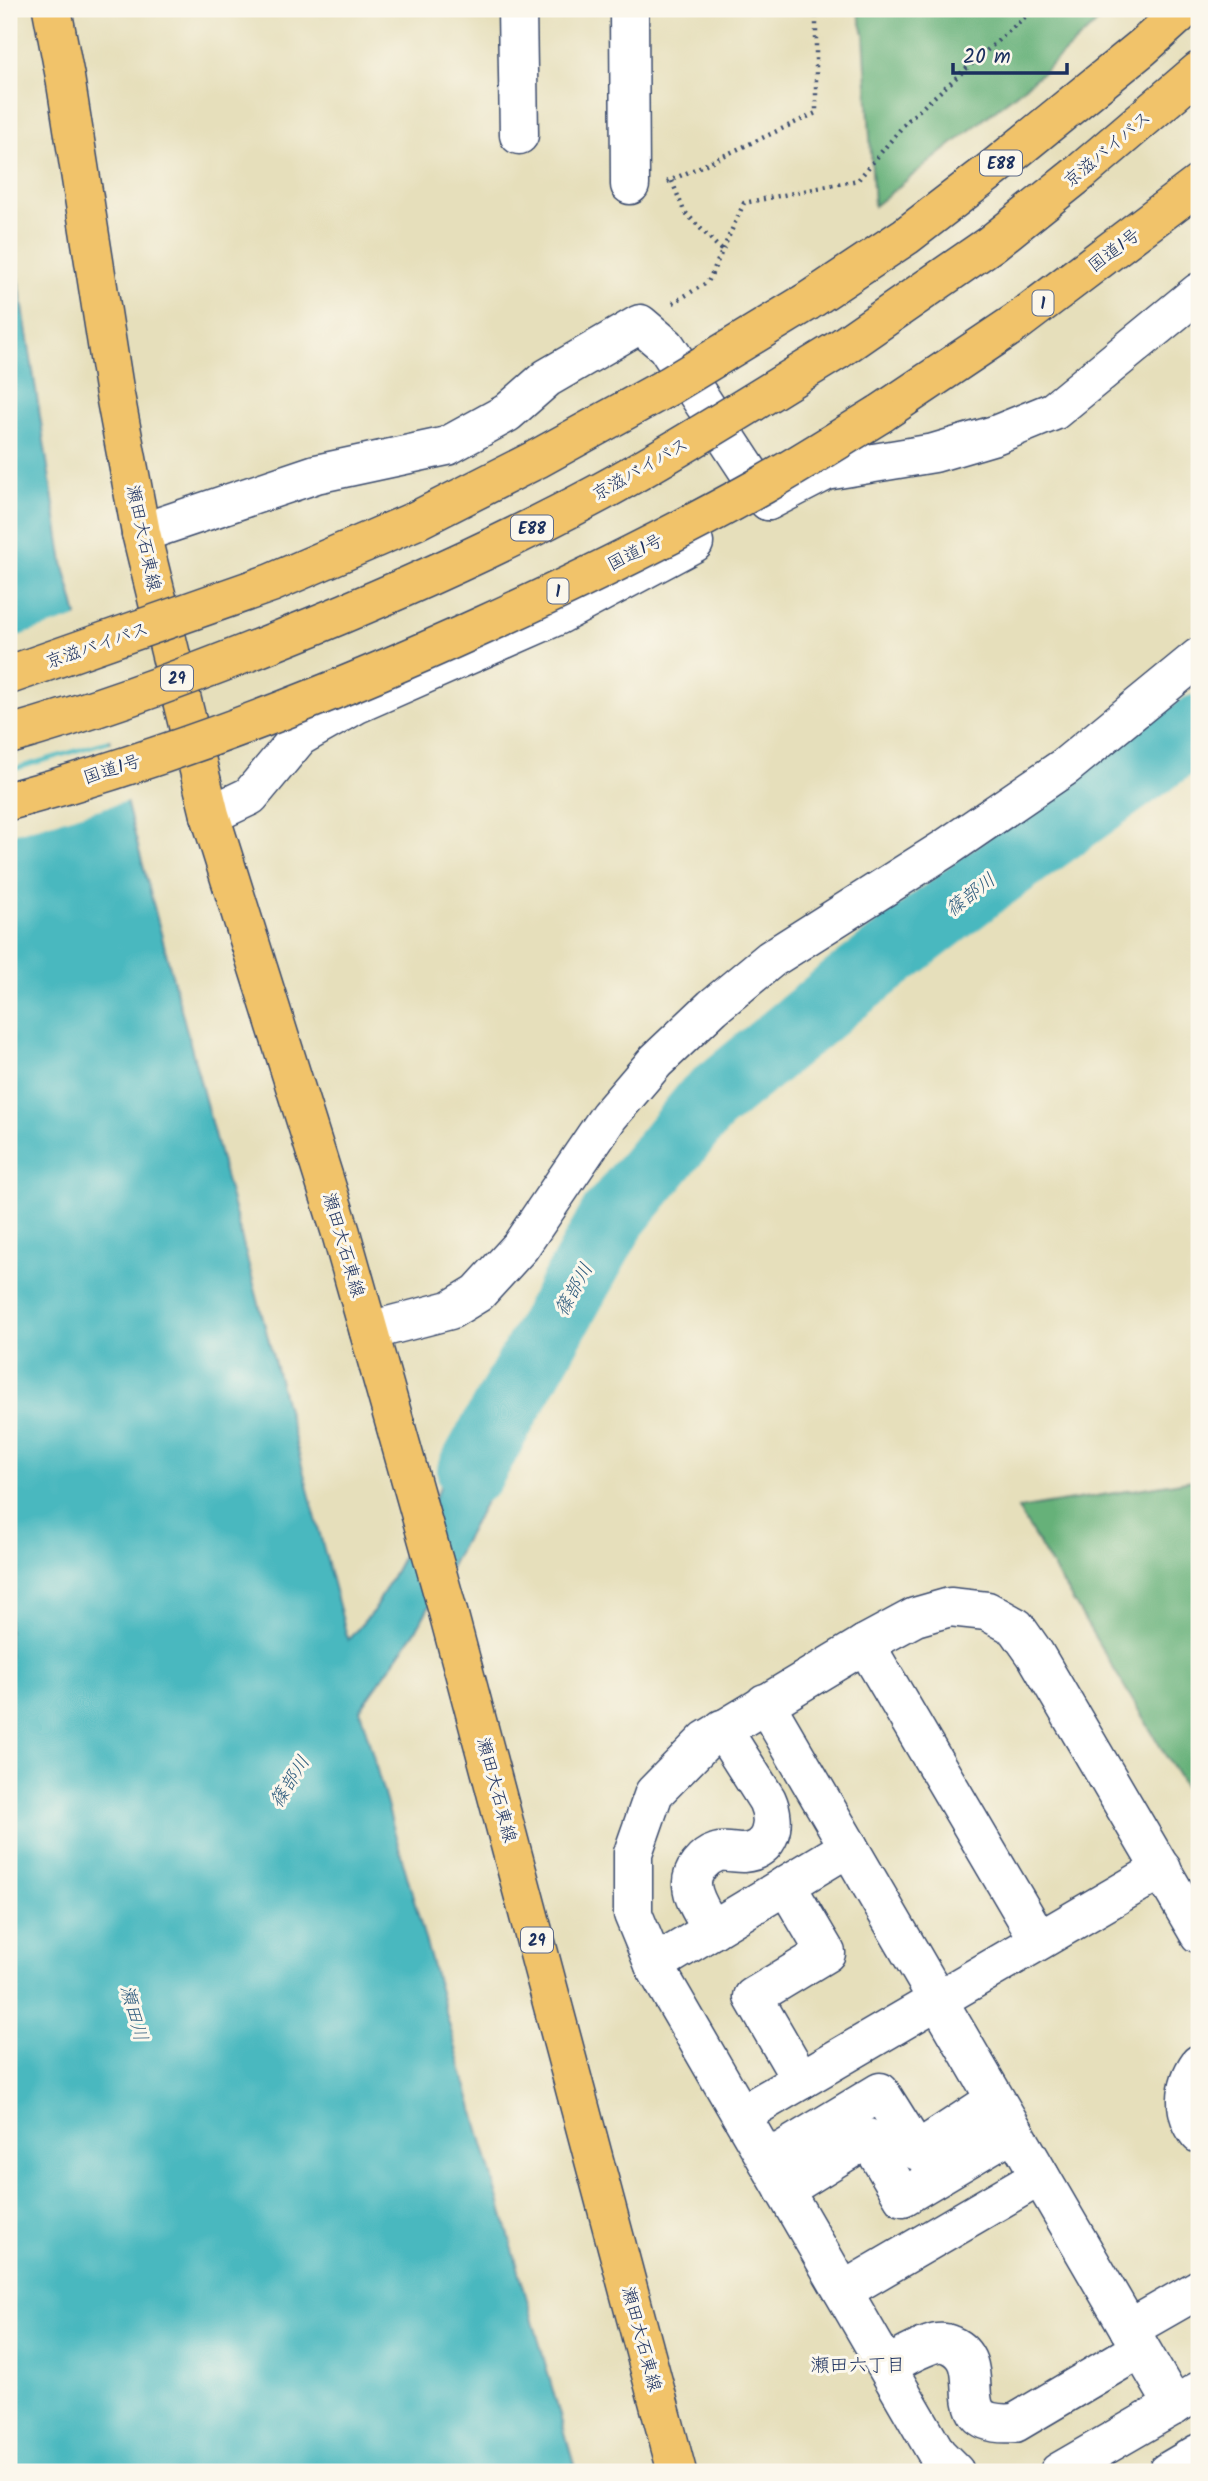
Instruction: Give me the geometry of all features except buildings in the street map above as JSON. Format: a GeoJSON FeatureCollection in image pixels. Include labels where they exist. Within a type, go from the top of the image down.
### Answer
{"type":"FeatureCollection","features":[{"type":"Feature","properties":{"kind":"main road","name":"瀬田大石東線"},"geometry":{"type":"LineString","coordinates":[[52,9],[115,395],[141,533],[210,815],[290,1066],[369,1331],[447,1608],[677,2472]]}},
{"type":"Feature","properties":{"kind":"main road","name":"京滋バイパス"},"geometry":{"type":"LineString","coordinates":[[9,675],[271,583],[415,521],[645,400],[807,302],[906,236],[1065,112],[1185,9]]}},
{"type":"Feature","properties":{"kind":"main road","name":"京滋バイパス"},"geometry":{"type":"LineString","coordinates":[[9,735],[85,713],[220,664],[334,618],[499,545],[625,478],[838,350],[990,244],[1081,172],[1199,71]]}},
{"type":"Feature","properties":{"kind":"main road","name":"国道1号"},"geometry":{"type":"LineString","coordinates":[[9,801],[219,734],[414,657],[558,591],[676,531],[764,484],[880,414],[1017,322],[1199,184]]}},
{"type":"Feature","properties":{"kind":"street"},"geometry":{"type":"LineString","coordinates":[[517,9],[519,135]]}},
{"type":"Feature","properties":{"kind":"street"},"geometry":{"type":"LineString","coordinates":[[629,9],[630,185]]}},
{"type":"Feature","properties":{"kind":"street"},"geometry":{"type":"LineString","coordinates":[[210,815],[250,796],[299,737],[357,704],[559,615],[826,471],[934,453],[995,435],[1054,411],[1199,292]]}},
{"type":"Feature","properties":{"kind":"street"},"geometry":{"type":"LineString","coordinates":[[141,533],[316,474],[447,446],[507,413],[548,378],[640,324],[666,346],[768,501]]}},
{"type":"Feature","properties":{"kind":"street"},"geometry":{"type":"LineString","coordinates":[[369,1331],[450,1310],[478,1293],[520,1247],[609,1116],[656,1061],[713,1007],[771,959],[946,848],[1066,766],[1199,657]]}},
{"type":"Feature","properties":{"kind":"street"},"geometry":{"type":"LineString","coordinates":[[955,2472],[937,2454],[654,1965],[633,1914],[633,1853],[654,1793],[706,1740],[865,1644],[915,1617],[950,1607],[987,1611],[1016,1627],[1199,1934]]}},
{"type":"Feature","properties":{"kind":"street"},"geometry":{"type":"LineString","coordinates":[[865,1644],[1039,1940]]}},
{"type":"Feature","properties":{"kind":"street"},"geometry":{"type":"LineString","coordinates":[[765,1703],[1135,2339],[1186,2399],[1059,2472]]}},
{"type":"Feature","properties":{"kind":"street"},"geometry":{"type":"LineString","coordinates":[[712,1930],[695,1899],[692,1884],[694,1872],[705,1858],[718,1852],[746,1853],[760,1848],[771,1834],[773,1824],[773,1813],[767,1800],[723,1729]]}},
{"type":"Feature","properties":{"kind":"street"},"geometry":{"type":"LineString","coordinates":[[654,1965],[849,1847]]}},
{"type":"Feature","properties":{"kind":"street"},"geometry":{"type":"LineString","coordinates":[[741,2115],[1162,1869]]}},
{"type":"Feature","properties":{"kind":"street"},"geometry":{"type":"LineString","coordinates":[[786,1885],[826,1954],[753,1997],[801,2080]]}},
{"type":"Feature","properties":{"kind":"street"},"geometry":{"type":"LineString","coordinates":[[1199,2064],[1190,2076],[1186,2096],[1189,2114],[1199,2134]]}},
{"type":"Feature","properties":{"kind":"street"},"geometry":{"type":"LineString","coordinates":[[776,2175],[868,2138],[903,2197],[1005,2116]]}},
{"type":"Feature","properties":{"kind":"street"},"geometry":{"type":"LineString","coordinates":[[842,2291],[1040,2176]]}},
{"type":"Feature","properties":{"kind":"street"},"geometry":{"type":"LineString","coordinates":[[887,2367],[932,2344],[946,2343],[956,2347],[970,2366],[970,2395],[978,2415],[989,2422],[1015,2423],[1135,2339],[1199,2289]]}},
{"type":"Feature","properties":{"kind":"street"},"geometry":{"type":"LineString","coordinates":[[1167,2472],[1199,2453]]}},
{"type":"Feature","properties":{"kind":"path"},"geometry":{"type":"LineString","coordinates":[[630,185],[672,181],[816,113],[816,9]]}},
{"type":"Feature","properties":{"kind":"path"},"geometry":{"type":"LineString","coordinates":[[682,297],[708,282],[744,204],[858,180],[908,120],[1034,9]]}},
{"type":"Feature","properties":{"kind":"path"},"geometry":{"type":"LineString","coordinates":[[672,181],[684,211],[722,251]]}},
{"type":"Feature","properties":{"kind":"green space"},"geometry":{"type":"Polygon","coordinates":[[[857,9],[1112,9],[1042,73],[874,206],[864,34],[857,9]]]}},
{"type":"Feature","properties":{"kind":"green space"},"geometry":{"type":"Polygon","coordinates":[[[1199,1479],[1199,1811],[1018,1509],[1199,1479]]]}},
{"type":"Feature","properties":{"kind":"water","name":"瀬田川"},"geometry":{"type":"Polygon","coordinates":[[[9,218],[63,563],[348,1640],[374,1610],[499,1378],[538,1404],[417,1629],[360,1710],[576,2472],[9,2472],[9,218]]]}},
{"type":"Feature","properties":{"kind":"pier"},"geometry":{"type":"Polygon","coordinates":[[[80,616],[112,738],[9,768],[9,639],[80,616]]]}},
{"type":"Feature","properties":{"kind":"pier"},"geometry":{"type":"Polygon","coordinates":[[[113,742],[128,801],[9,835],[9,773],[113,742]]]}},
{"type":"Feature","properties":{"kind":"waterway","name":"篠部川"},"geometry":{"type":"LineString","coordinates":[[471,1471],[614,1216],[708,1102],[839,994],[978,887],[1199,728]]}},
{"type":"Feature","properties":{"kind":"district","name":"瀬田六丁目"},"geometry":{"type":"Point","coordinates":[858,2364]}}]}
